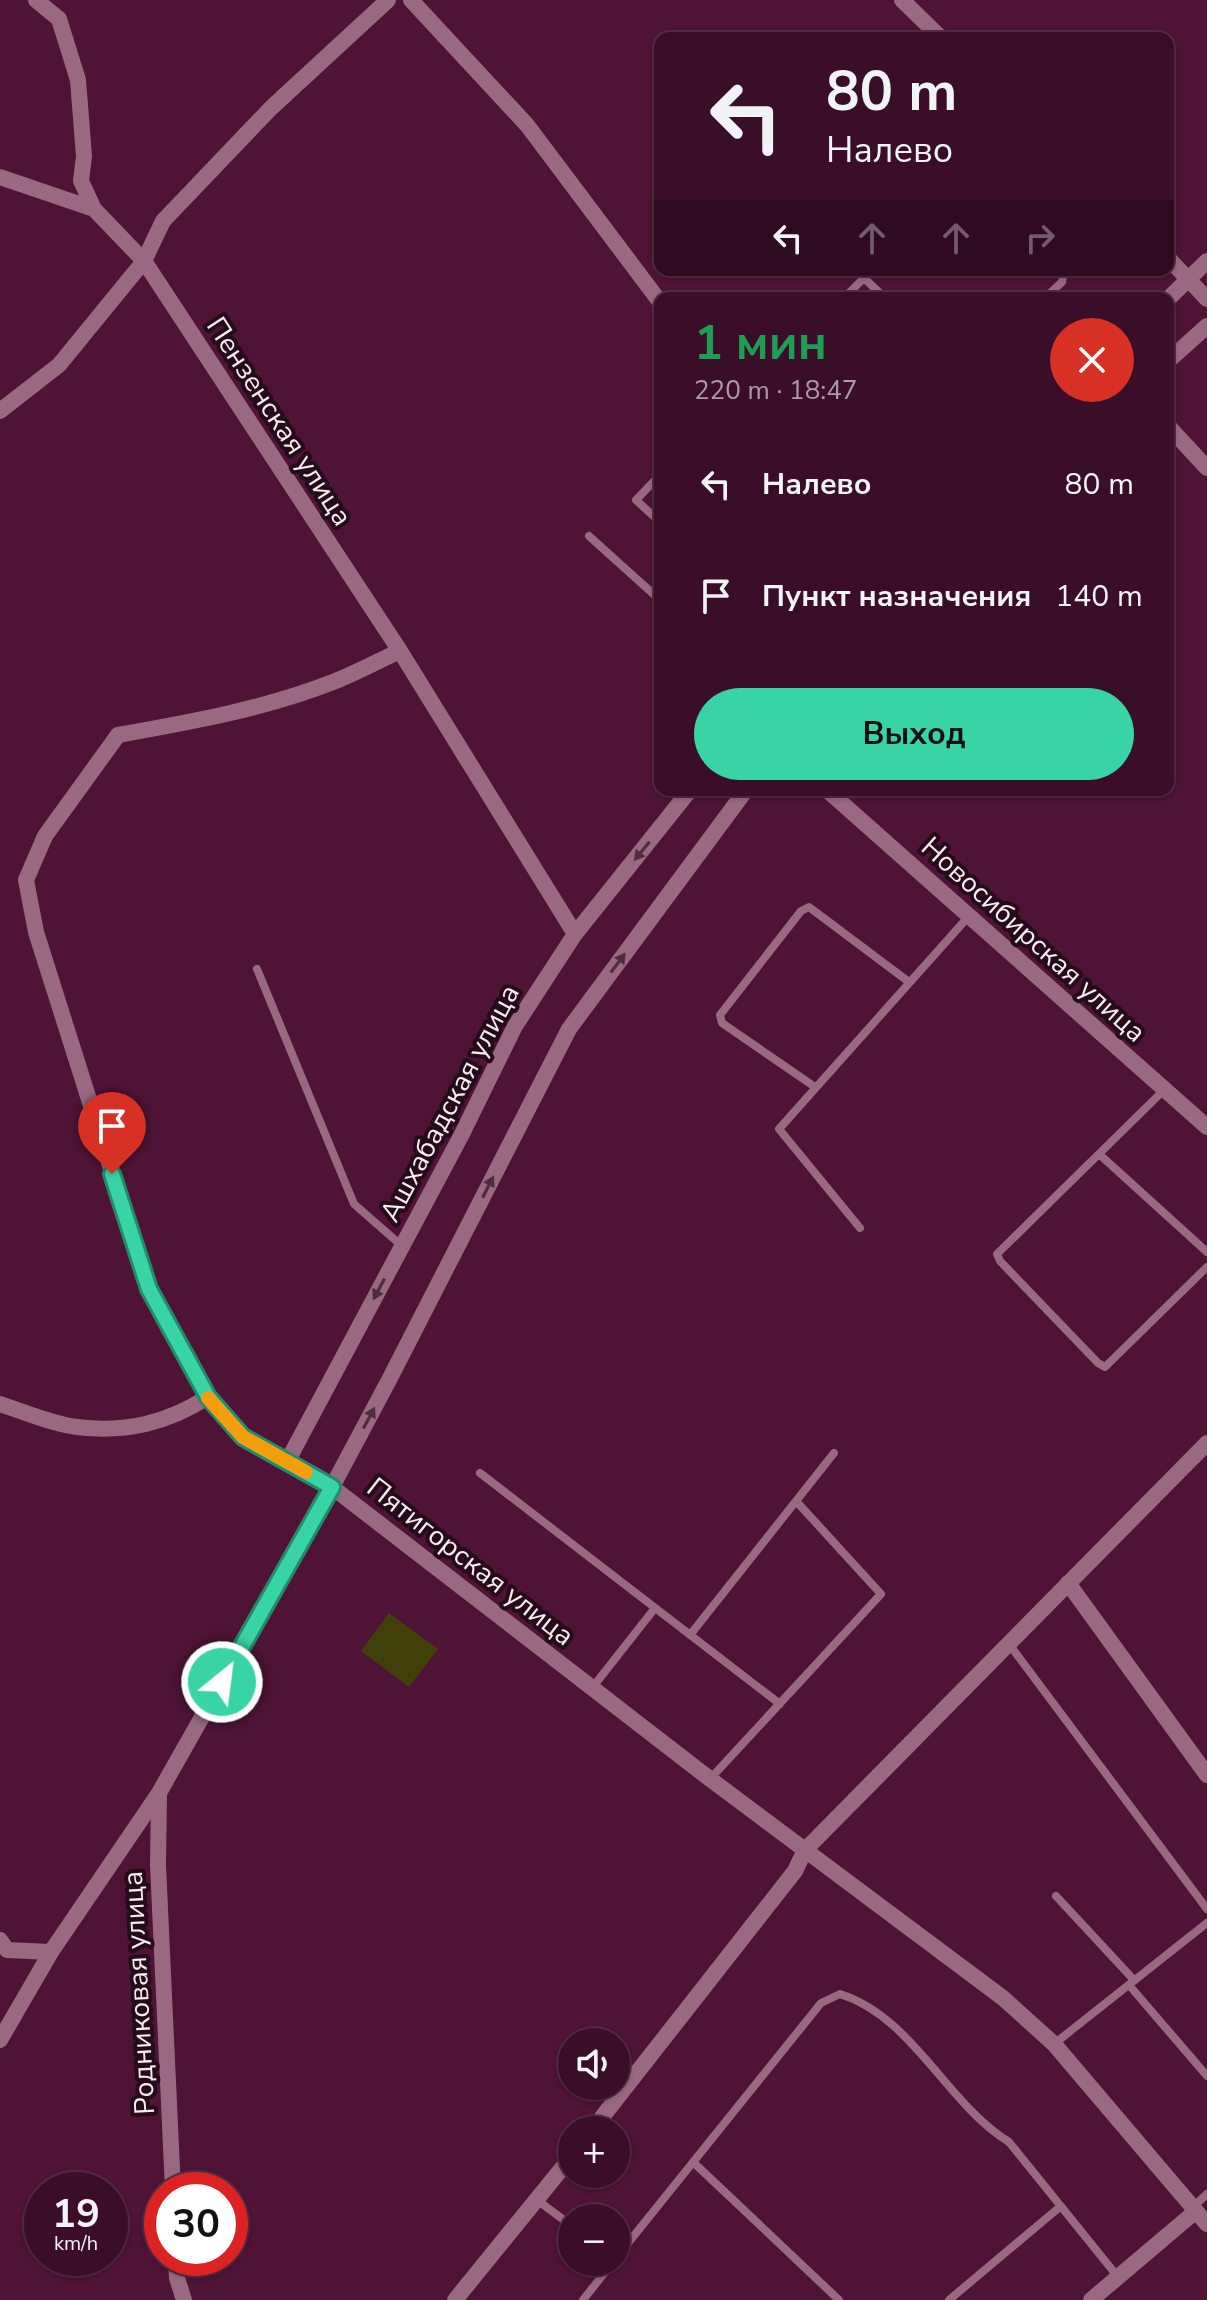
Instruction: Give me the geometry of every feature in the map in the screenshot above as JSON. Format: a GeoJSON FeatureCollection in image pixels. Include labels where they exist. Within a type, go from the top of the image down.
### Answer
{"type":"FeatureCollection","features":[{"type":"Feature","properties":{"kind":"street","name":"Пензенская улица"},"geometry":{"type":"LineString","coordinates":[[36,0],[59,19],[78,80],[84,156],[81,181],[94,209],[144,261],[400,651],[575,934]]}},
{"type":"Feature","properties":{"kind":"street"},"geometry":{"type":"LineString","coordinates":[[0,411],[59,365],[144,261],[163,221],[271,108],[388,0]]}},
{"type":"Feature","properties":{"kind":"street"},"geometry":{"type":"LineString","coordinates":[[411,0],[527,125],[654,294]]}},
{"type":"Feature","properties":{"kind":"street"},"geometry":{"type":"LineString","coordinates":[[902,0],[935,32]]}},
{"type":"Feature","properties":{"kind":"street"},"geometry":{"type":"LineString","coordinates":[[0,177],[94,209]]}},
{"type":"Feature","properties":{"kind":"street"},"geometry":{"type":"LineString","coordinates":[[1174,293],[1207,261]]}},
{"type":"Feature","properties":{"kind":"street"},"geometry":{"type":"LineString","coordinates":[[1174,264],[1207,299]]}},
{"type":"Feature","properties":{"kind":"street"},"geometry":{"type":"LineString","coordinates":[[1174,356],[1207,326]]}},
{"type":"Feature","properties":{"kind":"street"},"geometry":{"type":"LineString","coordinates":[[1174,432],[1207,468]]}},
{"type":"Feature","properties":{"kind":"street","name":"Пятигорская улица"},"geometry":{"type":"LineString","coordinates":[[400,651],[335,681],[278,701],[214,718],[118,735],[45,836],[26,880],[36,932],[149,1289],[208,1397],[243,1437],[332,1487],[710,1779],[1003,1998],[1054,2044],[1207,2224]]}},
{"type":"Feature","properties":{"kind":"street","name":"Ашхабадская улица"},"geometry":{"type":"LineString","coordinates":[[287,1462],[462,1134],[515,1026],[575,934],[685,796]]}},
{"type":"Feature","properties":{"kind":"street"},"geometry":{"type":"LineString","coordinates":[[0,2040],[51,1952],[159,1793],[332,1487],[569,1029],[742,796]]}},
{"type":"Feature","properties":{"kind":"street","name":"Новосибирская улица"},"geometry":{"type":"LineString","coordinates":[[834,796],[1207,1127]]}},
{"type":"Feature","properties":{"kind":"street"},"geometry":{"type":"LineString","coordinates":[[0,1404],[76,1427],[127,1428],[179,1415],[208,1397]]}},
{"type":"Feature","properties":{"kind":"street"},"geometry":{"type":"LineString","coordinates":[[603,2116],[795,1871],[805,1850],[1207,1443]]}},
{"type":"Feature","properties":{"kind":"street"},"geometry":{"type":"LineString","coordinates":[[1068,1583],[1207,1775]]}},
{"type":"Feature","properties":{"kind":"street","name":"Родниковая улица"},"geometry":{"type":"LineString","coordinates":[[159,1793],[158,1865],[172,2172]]}},
{"type":"Feature","properties":{"kind":"street"},"geometry":{"type":"LineString","coordinates":[[0,1940],[7,1950],[51,1952]]}},
{"type":"Feature","properties":{"kind":"street"},"geometry":{"type":"LineString","coordinates":[[455,2300],[558,2174]]}},
{"type":"Feature","properties":{"kind":"street"},"geometry":{"type":"LineString","coordinates":[[1091,2300],[1194,2209]]}},
{"type":"Feature","properties":{"kind":"street"},"geometry":{"type":"LineString","coordinates":[[177,2276],[184,2300]]}},
{"type":"Feature","properties":{"kind":"lane"},"geometry":{"type":"LineString","coordinates":[[850,292],[864,276]]}},
{"type":"Feature","properties":{"kind":"lane"},"geometry":{"type":"LineString","coordinates":[[868,276],[880,292]]}},
{"type":"Feature","properties":{"kind":"lane"},"geometry":{"type":"LineString","coordinates":[[1051,292],[1062,282],[1063,276]]}},
{"type":"Feature","properties":{"kind":"lane"},"geometry":{"type":"LineString","coordinates":[[654,481],[636,500],[654,517]]}},
{"type":"Feature","properties":{"kind":"lane"},"geometry":{"type":"LineString","coordinates":[[589,536],[654,595]]}},
{"type":"Feature","properties":{"kind":"lane"},"geometry":{"type":"LineString","coordinates":[[815,1087],[722,1023],[720,1015],[801,911],[809,907],[909,982]]}},
{"type":"Feature","properties":{"kind":"lane"},"geometry":{"type":"LineString","coordinates":[[860,1228],[779,1129],[969,916]]}},
{"type":"Feature","properties":{"kind":"lane"},"geometry":{"type":"LineString","coordinates":[[257,969],[354,1204],[402,1246]]}},
{"type":"Feature","properties":{"kind":"lane"},"geometry":{"type":"LineString","coordinates":[[1164,1089],[997,1254],[1011,1273],[1105,1367],[1207,1267]]}},
{"type":"Feature","properties":{"kind":"lane"},"geometry":{"type":"LineString","coordinates":[[1099,1154],[1207,1252]]}},
{"type":"Feature","properties":{"kind":"lane"},"geometry":{"type":"LineString","coordinates":[[690,1635],[834,1453]]}},
{"type":"Feature","properties":{"kind":"lane"},"geometry":{"type":"LineString","coordinates":[[480,1473],[780,1704]]}},
{"type":"Feature","properties":{"kind":"lane"},"geometry":{"type":"LineString","coordinates":[[710,1779],[881,1594],[796,1501]]}},
{"type":"Feature","properties":{"kind":"lane"},"geometry":{"type":"LineString","coordinates":[[592,1688],[655,1608]]}},
{"type":"Feature","properties":{"kind":"lane"},"geometry":{"type":"LineString","coordinates":[[1009,1643],[1207,1909]]}},
{"type":"Feature","properties":{"kind":"lane"},"geometry":{"type":"LineString","coordinates":[[1056,1896],[1207,2076]]}},
{"type":"Feature","properties":{"kind":"lane"},"geometry":{"type":"LineString","coordinates":[[1054,2044],[1207,1923]]}},
{"type":"Feature","properties":{"kind":"lane"},"geometry":{"type":"LineString","coordinates":[[630,2240],[821,2003],[840,1994],[862,2001],[900,2032],[987,2128],[1009,2142],[1118,2277]]}},
{"type":"Feature","properties":{"kind":"lane"},"geometry":{"type":"LineString","coordinates":[[693,2162],[839,2300]]}},
{"type":"Feature","properties":{"kind":"lane"},"geometry":{"type":"LineString","coordinates":[[1194,2209],[1207,2194]]}},
{"type":"Feature","properties":{"kind":"lane"},"geometry":{"type":"LineString","coordinates":[[537,2200],[558,2216]]}},
{"type":"Feature","properties":{"kind":"lane"},"geometry":{"type":"LineString","coordinates":[[949,2300],[1061,2206]]}},
{"type":"Feature","properties":{"kind":"lane"},"geometry":{"type":"LineString","coordinates":[[583,2300],[602,2276]]}},
{"type":"Feature","properties":{"kind":"shaded area"},"geometry":{"type":"Polygon","coordinates":[[[389,1613],[438,1649],[409,1687],[361,1651],[389,1613]]]}},
{"type":"Feature","properties":{"kind":"slow traffic"},"geometry":{"type":"LineString","coordinates":[[208,1398],[243,1437],[306,1472]]}},
{"type":"Feature","properties":{"kind":"route"},"geometry":{"type":"LineString","coordinates":[[112,1174],[149,1289],[208,1397],[243,1437],[332,1487],[222,1682]]}}]}
